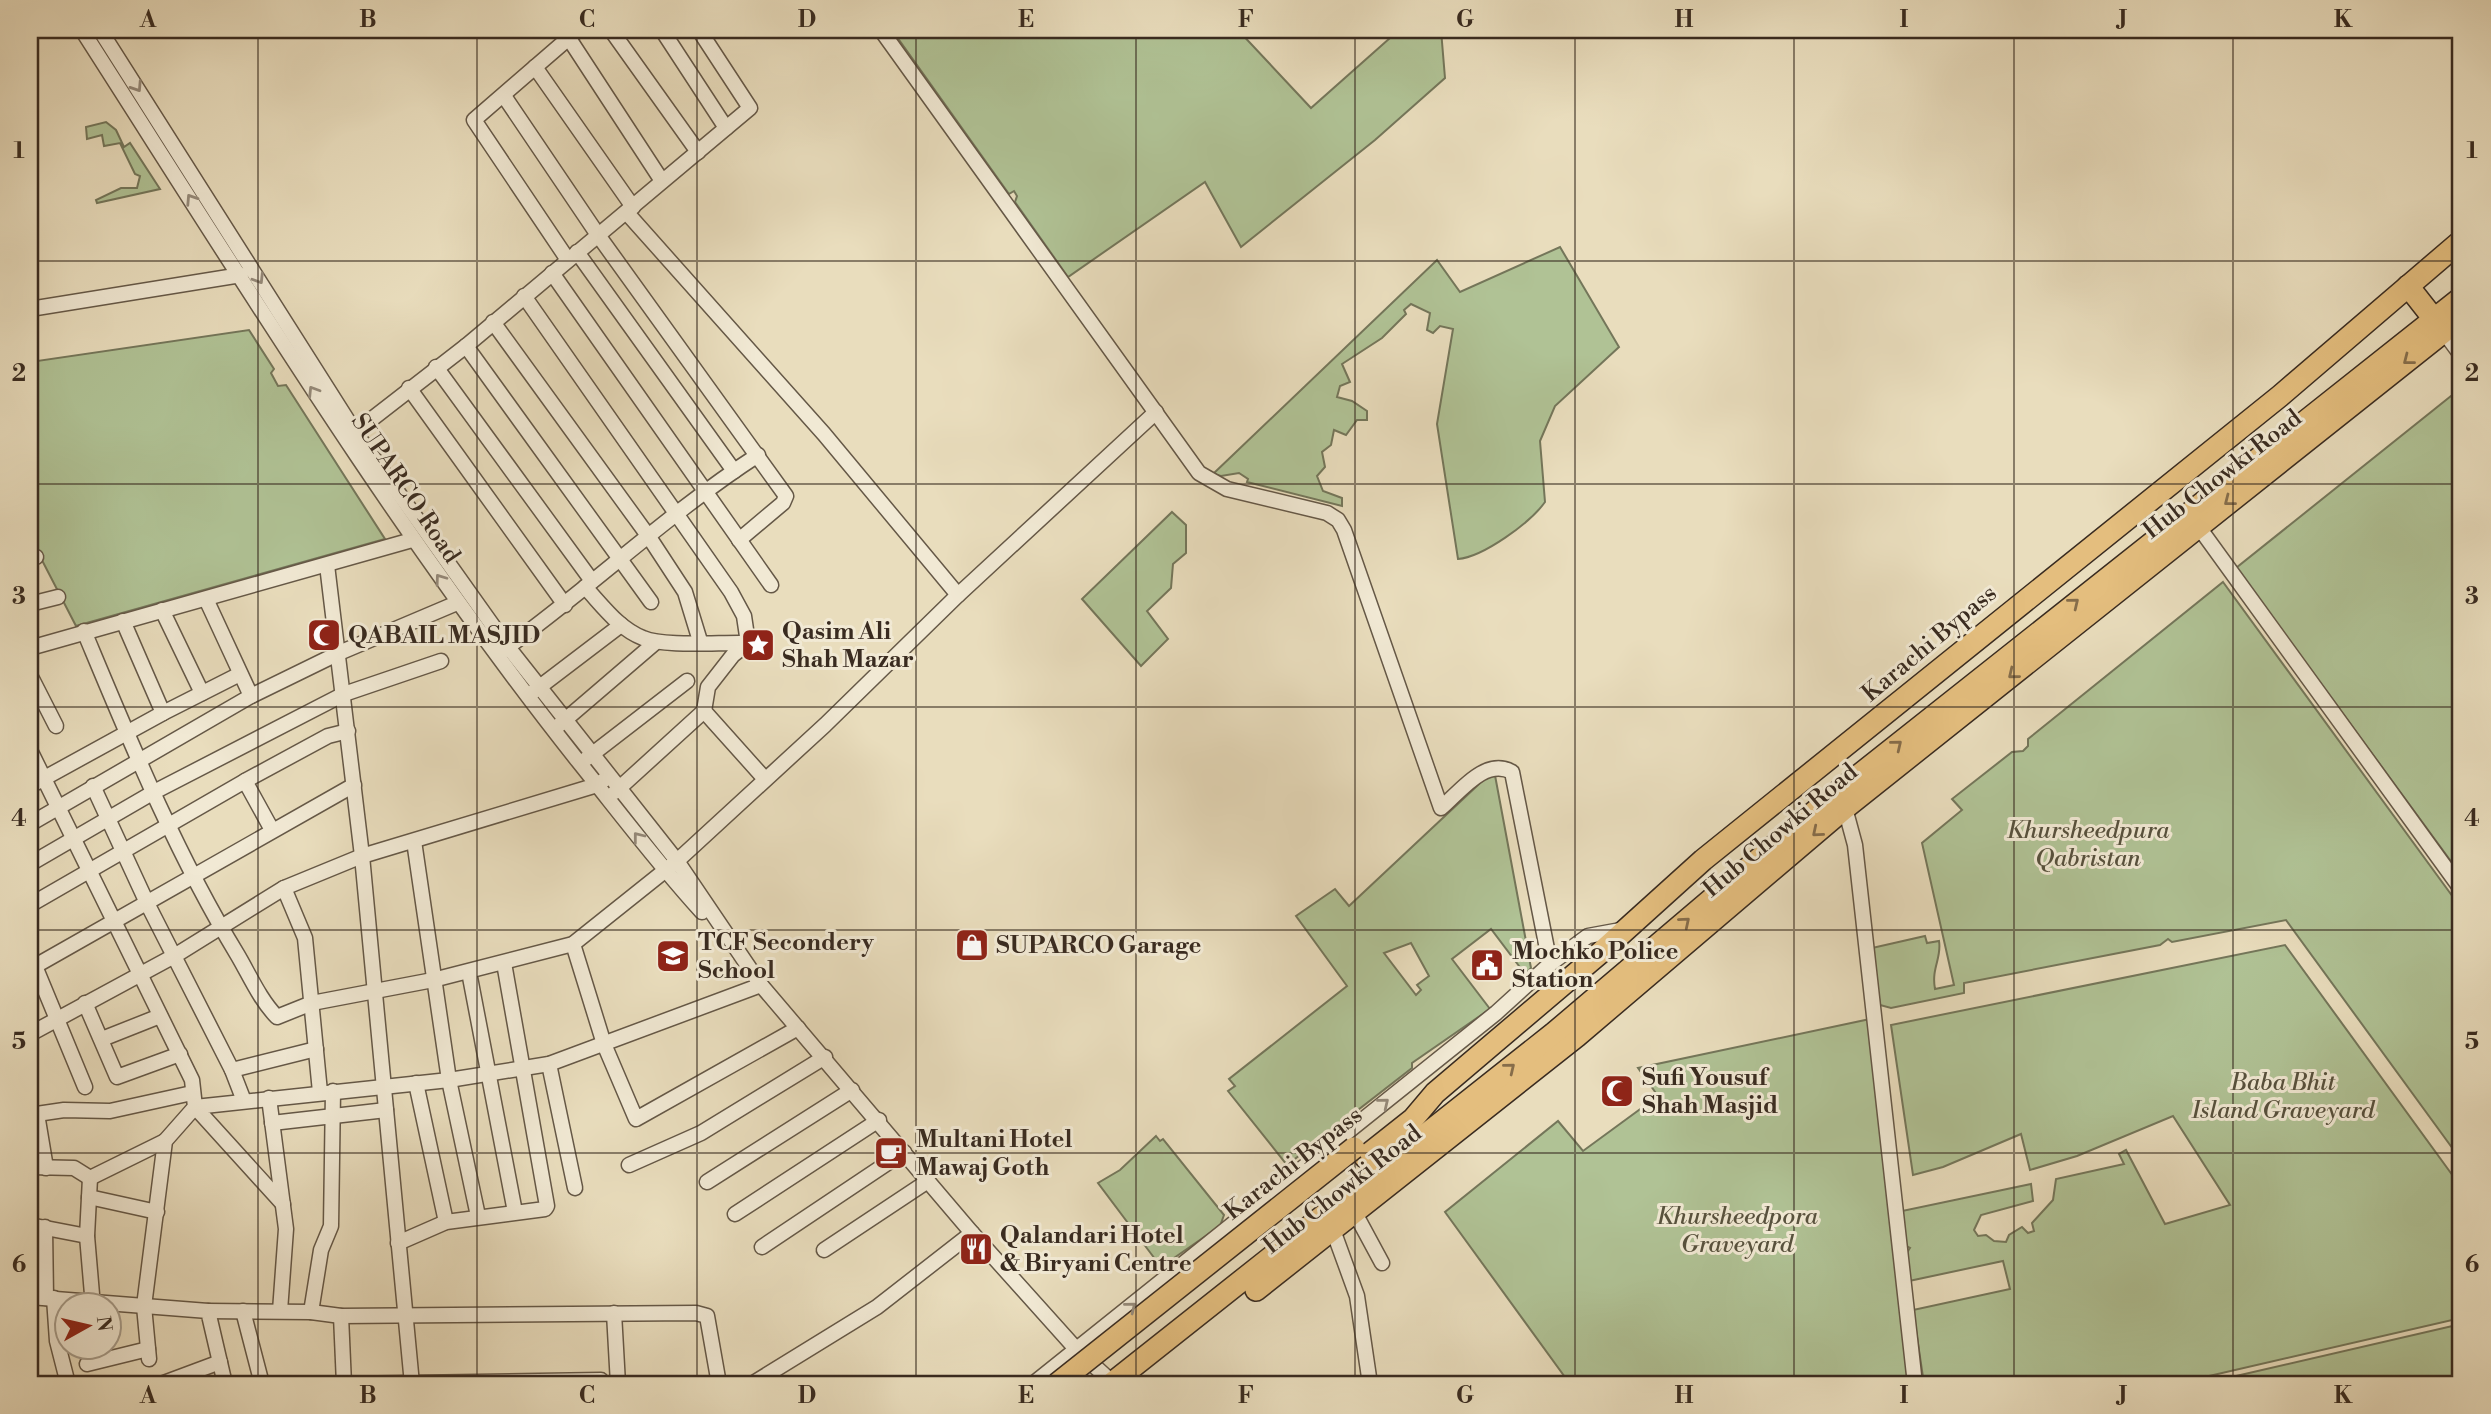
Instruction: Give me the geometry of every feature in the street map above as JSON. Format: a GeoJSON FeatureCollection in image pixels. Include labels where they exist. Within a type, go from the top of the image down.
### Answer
{"type":"FeatureCollection","features":[{"type":"Feature","properties":{"kind":"highway","name":"Karachi Bypass"},"geometry":{"type":"LineString","coordinates":[[1079,1384],[1359,1153],[1404,1110],[1435,1093],[1627,929],[1703,860],[2280,396],[2461,241]]}},
{"type":"Feature","properties":{"kind":"highway"},"geometry":{"type":"LineString","coordinates":[[2408,286],[2439,325]]}},
{"type":"Feature","properties":{"kind":"highway"},"geometry":{"type":"LineString","coordinates":[[1113,1384],[1554,1033],[1839,791],[2439,325],[2461,298]]}},
{"type":"Feature","properties":{"kind":"highway","name":"Hub Chowki Road"},"geometry":{"type":"LineString","coordinates":[[1135,1384],[1577,1036],[1845,808],[2198,526],[2439,325],[2461,318]]}},
{"type":"Feature","properties":{"kind":"highway","name":"Karachi Bypass"},"geometry":{"type":"LineString","coordinates":[[1057,1384],[1359,1153]]}},
{"type":"Feature","properties":{"kind":"street","name":"SUPARCO Road"},"geometry":{"type":"LineString","coordinates":[[82,30],[241,275],[350,436],[508,647],[677,861],[761,985],[879,1120],[972,1233],[1077,1350],[1113,1384]]}},
{"type":"Feature","properties":{"kind":"street","name":"SUPARCO Road"},"geometry":{"type":"LineString","coordinates":[[100,30],[412,540],[527,697],[665,871],[732,944]]}},
{"type":"Feature","properties":{"kind":"street"},"geometry":{"type":"LineString","coordinates":[[611,30],[698,152]]}},
{"type":"Feature","properties":{"kind":"street"},"geometry":{"type":"LineString","coordinates":[[662,30],[726,128]]}},
{"type":"Feature","properties":{"kind":"street"},"geometry":{"type":"LineString","coordinates":[[350,436],[466,346],[750,108],[699,30]]}},
{"type":"Feature","properties":{"kind":"street"},"geometry":{"type":"LineString","coordinates":[[881,30],[1199,473],[1212,483],[1327,513],[1338,520],[1441,808],[1486,769],[1502,766],[1512,772],[1550,964]]}},
{"type":"Feature","properties":{"kind":"street"},"geometry":{"type":"LineString","coordinates":[[662,181],[573,34],[504,96],[475,116],[475,124],[734,471]]}},
{"type":"Feature","properties":{"kind":"street"},"geometry":{"type":"LineString","coordinates":[[535,67],[630,210],[958,595]]}},
{"type":"Feature","properties":{"kind":"street"},"geometry":{"type":"LineString","coordinates":[[504,96],[598,235],[758,455],[786,500],[739,540]]}},
{"type":"Feature","properties":{"kind":"street"},"geometry":{"type":"LineString","coordinates":[[552,273],[771,585]]}},
{"type":"Feature","properties":{"kind":"street"},"geometry":{"type":"LineString","coordinates":[[30,309],[241,275]]}},
{"type":"Feature","properties":{"kind":"street"},"geometry":{"type":"LineString","coordinates":[[524,296],[731,592],[744,616],[748,643]]}},
{"type":"Feature","properties":{"kind":"street"},"geometry":{"type":"LineString","coordinates":[[493,322],[649,537],[685,592],[700,641]]}},
{"type":"Feature","properties":{"kind":"street"},"geometry":{"type":"LineString","coordinates":[[2439,325],[2461,355]]}},
{"type":"Feature","properties":{"kind":"street"},"geometry":{"type":"LineString","coordinates":[[466,346],[651,602]]}},
{"type":"Feature","properties":{"kind":"street"},"geometry":{"type":"LineString","coordinates":[[436,367],[588,584],[621,625],[641,638],[656,642],[748,643]]}},
{"type":"Feature","properties":{"kind":"street"},"geometry":{"type":"LineString","coordinates":[[409,388],[565,606]]}},
{"type":"Feature","properties":{"kind":"street"},"geometry":{"type":"LineString","coordinates":[[85,631],[138,760],[194,876],[220,926],[277,1017],[312,1003],[469,972],[573,944],[677,861],[1156,412]]}},
{"type":"Feature","properties":{"kind":"street"},"geometry":{"type":"LineString","coordinates":[[495,656],[565,606],[588,584],[704,492],[758,455]]}},
{"type":"Feature","properties":{"kind":"street"},"geometry":{"type":"LineString","coordinates":[[2198,526],[2461,889]]}},
{"type":"Feature","properties":{"kind":"street"},"geometry":{"type":"LineString","coordinates":[[30,648],[412,540]]}},
{"type":"Feature","properties":{"kind":"street"},"geometry":{"type":"LineString","coordinates":[[327,565],[345,694],[362,856],[412,1384]]}},
{"type":"Feature","properties":{"kind":"street"},"geometry":{"type":"LineString","coordinates":[[30,604],[58,597]]}},
{"type":"Feature","properties":{"kind":"street"},"geometry":{"type":"LineString","coordinates":[[206,599],[251,696]]}},
{"type":"Feature","properties":{"kind":"street"},"geometry":{"type":"LineString","coordinates":[[30,824],[251,696],[339,653],[457,603]]}},
{"type":"Feature","properties":{"kind":"street"},"geometry":{"type":"LineString","coordinates":[[162,610],[202,693]]}},
{"type":"Feature","properties":{"kind":"street"},"geometry":{"type":"LineString","coordinates":[[123,621],[163,712]]}},
{"type":"Feature","properties":{"kind":"street"},"geometry":{"type":"LineString","coordinates":[[527,697],[621,625]]}},
{"type":"Feature","properties":{"kind":"street"},"geometry":{"type":"LineString","coordinates":[[554,730],[656,642]]}},
{"type":"Feature","properties":{"kind":"street"},"geometry":{"type":"LineString","coordinates":[[608,799],[704,711],[708,687],[733,655],[748,643]]}},
{"type":"Feature","properties":{"kind":"street"},"geometry":{"type":"LineString","coordinates":[[30,864],[154,792],[345,694],[441,661]]}},
{"type":"Feature","properties":{"kind":"street"},"geometry":{"type":"LineString","coordinates":[[36,782],[163,712],[240,674]]}},
{"type":"Feature","properties":{"kind":"street"},"geometry":{"type":"LineString","coordinates":[[30,675],[56,726]]}},
{"type":"Feature","properties":{"kind":"street"},"geometry":{"type":"LineString","coordinates":[[580,763],[688,681]]}},
{"type":"Feature","properties":{"kind":"street"},"geometry":{"type":"LineString","coordinates":[[704,711],[764,778]]}},
{"type":"Feature","properties":{"kind":"street"},"geometry":{"type":"LineString","coordinates":[[30,905],[245,781],[328,736],[348,731]]}},
{"type":"Feature","properties":{"kind":"street"},"geometry":{"type":"LineString","coordinates":[[30,750],[36,782],[57,808],[73,837],[192,1080],[193,1100],[165,1140],[90,1178]]}},
{"type":"Feature","properties":{"kind":"street"},"geometry":{"type":"LineString","coordinates":[[30,1034],[176,955],[284,888],[362,856],[597,785],[611,775]]}},
{"type":"Feature","properties":{"kind":"street"},"geometry":{"type":"LineString","coordinates":[[245,781],[272,830]]}},
{"type":"Feature","properties":{"kind":"street"},"geometry":{"type":"LineString","coordinates":[[85,1087],[32,963],[113,922],[354,785]]}},
{"type":"Feature","properties":{"kind":"street"},"geometry":{"type":"LineString","coordinates":[[93,786],[147,903],[176,955],[232,1070],[244,1101]]}},
{"type":"Feature","properties":{"kind":"street"},"geometry":{"type":"LineString","coordinates":[[1845,808],[1855,845],[1916,1384]]}},
{"type":"Feature","properties":{"kind":"street"},"geometry":{"type":"LineString","coordinates":[[414,841],[449,1080],[478,1216]]}},
{"type":"Feature","properties":{"kind":"street"},"geometry":{"type":"LineString","coordinates":[[284,888],[306,938],[316,1049],[326,1092],[335,1114],[331,1226],[321,1250],[311,1312]]}},
{"type":"Feature","properties":{"kind":"street"},"geometry":{"type":"LineString","coordinates":[[1033,1384],[1496,1013],[1550,964],[1588,936],[1627,929]]}},
{"type":"Feature","properties":{"kind":"street"},"geometry":{"type":"LineString","coordinates":[[573,944],[604,1044],[634,1117],[640,1119],[798,1028]]}},
{"type":"Feature","properties":{"kind":"street"},"geometry":{"type":"LineString","coordinates":[[398,1243],[446,1222],[545,1209],[547,1206],[504,963]]}},
{"type":"Feature","properties":{"kind":"street"},"geometry":{"type":"LineString","coordinates":[[469,972],[515,1212]]}},
{"type":"Feature","properties":{"kind":"street"},"geometry":{"type":"LineString","coordinates":[[46,1168],[33,1115],[64,1110],[110,1111],[193,1100],[244,1101],[449,1080],[524,1069],[604,1044],[761,985]]}},
{"type":"Feature","properties":{"kind":"street"},"geometry":{"type":"LineString","coordinates":[[85,1003],[117,1077],[180,1054]]}},
{"type":"Feature","properties":{"kind":"street"},"geometry":{"type":"LineString","coordinates":[[102,1039],[160,1016]]}},
{"type":"Feature","properties":{"kind":"street"},"geometry":{"type":"LineString","coordinates":[[232,1070],[316,1049]]}},
{"type":"Feature","properties":{"kind":"street"},"geometry":{"type":"LineString","coordinates":[[629,1165],[701,1133],[825,1057]]}},
{"type":"Feature","properties":{"kind":"street"},"geometry":{"type":"LineString","coordinates":[[549,1063],[575,1188]]}},
{"type":"Feature","properties":{"kind":"street"},"geometry":{"type":"LineString","coordinates":[[416,1083],[446,1222]]}},
{"type":"Feature","properties":{"kind":"street"},"geometry":{"type":"LineString","coordinates":[[707,1182],[852,1090]]}},
{"type":"Feature","properties":{"kind":"street"},"geometry":{"type":"LineString","coordinates":[[270,1098],[286,1229],[280,1311]]}},
{"type":"Feature","properties":{"kind":"street"},"geometry":{"type":"LineString","coordinates":[[193,1100],[283,1204]]}},
{"type":"Feature","properties":{"kind":"street"},"geometry":{"type":"LineString","coordinates":[[272,1123],[386,1110]]}},
{"type":"Feature","properties":{"kind":"street"},"geometry":{"type":"LineString","coordinates":[[735,1213],[879,1120]]}},
{"type":"Feature","properties":{"kind":"street"},"geometry":{"type":"LineString","coordinates":[[122,1356],[149,1354],[144,1306],[165,1140]]}},
{"type":"Feature","properties":{"kind":"street"},"geometry":{"type":"LineString","coordinates":[[762,1247],[904,1152]]}},
{"type":"Feature","properties":{"kind":"street"},"geometry":{"type":"LineString","coordinates":[[30,1167],[74,1168],[90,1178]]}},
{"type":"Feature","properties":{"kind":"street"},"geometry":{"type":"LineString","coordinates":[[90,1178],[88,1236],[91,1292]]}},
{"type":"Feature","properties":{"kind":"street"},"geometry":{"type":"LineString","coordinates":[[824,1250],[928,1181]]}},
{"type":"Feature","properties":{"kind":"street"},"geometry":{"type":"LineString","coordinates":[[89,1197],[157,1212]]}},
{"type":"Feature","properties":{"kind":"street"},"geometry":{"type":"LineString","coordinates":[[1355,1213],[1382,1263]]}},
{"type":"Feature","properties":{"kind":"street"},"geometry":{"type":"LineString","coordinates":[[30,1225],[88,1236]]}},
{"type":"Feature","properties":{"kind":"street"},"geometry":{"type":"LineString","coordinates":[[45,1227],[50,1298],[68,1384]]}},
{"type":"Feature","properties":{"kind":"street"},"geometry":{"type":"LineString","coordinates":[[1333,1230],[1357,1296],[1370,1384]]}},
{"type":"Feature","properties":{"kind":"street"},"geometry":{"type":"LineString","coordinates":[[752,1384],[877,1307],[972,1233]]}},
{"type":"Feature","properties":{"kind":"street"},"geometry":{"type":"LineString","coordinates":[[30,1297],[50,1298]]}},
{"type":"Feature","properties":{"kind":"street"},"geometry":{"type":"LineString","coordinates":[[122,1305],[208,1311],[311,1312],[341,1316],[696,1313],[707,1316],[719,1384]]}},
{"type":"Feature","properties":{"kind":"street"},"geometry":{"type":"LineString","coordinates":[[208,1311],[225,1384]]}},
{"type":"Feature","properties":{"kind":"street"},"geometry":{"type":"LineString","coordinates":[[243,1311],[262,1384]]}},
{"type":"Feature","properties":{"kind":"street"},"geometry":{"type":"LineString","coordinates":[[614,1313],[618,1384]]}},
{"type":"Feature","properties":{"kind":"street"},"geometry":{"type":"LineString","coordinates":[[341,1316],[344,1384],[600,1380]]}},
{"type":"Feature","properties":{"kind":"street"},"geometry":{"type":"LineString","coordinates":[[161,1384],[220,1363]]}},
{"type":"Feature","properties":{"kind":"green space"},"geometry":{"type":"Polygon","coordinates":[[[892,30],[1238,30],[1311,108],[1399,30],[1441,30],[1445,78],[1375,140],[1241,247],[1205,182],[1068,277],[1015,202],[1017,196],[1014,191],[1009,194],[892,30]]]}},
{"type":"Feature","properties":{"kind":"green space"},"geometry":{"type":"Polygon","coordinates":[[[106,122],[116,130],[124,147],[130,143],[160,189],[97,203],[96,200],[121,188],[137,188],[140,176],[135,174],[120,143],[104,146],[102,135],[87,139],[86,127],[106,122]]]}},
{"type":"Feature","properties":{"kind":"green space"},"geometry":{"type":"Polygon","coordinates":[[[1560,247],[1619,347],[1555,406],[1540,441],[1545,502],[1529,519],[1493,546],[1458,559],[1437,424],[1453,329],[1440,326],[1433,333],[1427,330],[1430,313],[1411,304],[1404,310],[1406,314],[1382,338],[1342,364],[1350,382],[1340,386],[1337,397],[1352,401],[1367,411],[1367,420],[1357,420],[1346,435],[1334,430],[1331,445],[1322,452],[1325,467],[1317,476],[1323,491],[1342,498],[1342,506],[1247,482],[1248,479],[1239,473],[1221,476],[1213,474],[1437,260],[1460,292],[1560,247]]]}},
{"type":"Feature","properties":{"kind":"green space"},"geometry":{"type":"Polygon","coordinates":[[[249,330],[274,369],[271,373],[278,386],[286,385],[385,539],[76,626],[30,537],[30,362],[249,330]]]}},
{"type":"Feature","properties":{"kind":"green space"},"geometry":{"type":"Polygon","coordinates":[[[2451,396],[2461,396],[2461,875],[2236,568],[2451,396]]]}},
{"type":"Feature","properties":{"kind":"green space"},"geometry":{"type":"Polygon","coordinates":[[[1172,512],[1186,525],[1186,553],[1173,564],[1171,588],[1147,611],[1168,639],[1141,666],[1082,599],[1172,512]]]}},
{"type":"Feature","properties":{"kind":"green space","name":"Khursheedpura Qabristan"},"geometry":{"type":"Polygon","coordinates":[[[2223,582],[2461,908],[2461,1160],[2286,920],[2172,942],[2168,939],[2160,945],[1964,983],[1964,993],[1891,1008],[1880,1005],[1872,948],[1925,936],[1927,943],[1939,941],[1934,975],[1935,989],[1954,985],[1922,843],[1962,810],[1952,799],[2012,752],[2023,751],[2028,746],[2028,739],[2223,582]]]}},
{"type":"Feature","properties":{"kind":"green space"},"geometry":{"type":"Polygon","coordinates":[[[1494,770],[1531,968],[1520,980],[1517,976],[1522,970],[1491,929],[1452,959],[1490,1009],[1412,1063],[1412,1068],[1287,1165],[1228,1091],[1235,1086],[1229,1079],[1347,986],[1296,916],[1335,889],[1349,906],[1494,770]],[[1411,943],[1384,953],[1416,995],[1421,990],[1417,985],[1429,976],[1411,943]]]}},
{"type":"Feature","properties":{"kind":"green space","name":"Baba Bhit Island Graveyard"},"geometry":{"type":"Polygon","coordinates":[[[2285,945],[2461,1187],[2461,1318],[2209,1376],[2210,1382],[2461,1324],[2461,1384],[1924,1384],[1913,1310],[2010,1289],[2003,1261],[1909,1281],[1906,1254],[1910,1248],[1904,1245],[1902,1211],[2031,1184],[2033,1201],[1981,1215],[1974,1230],[1978,1236],[1986,1235],[1994,1241],[2006,1242],[2009,1235],[2022,1227],[2028,1233],[2034,1231],[2032,1223],[2053,1200],[2056,1179],[2124,1164],[2119,1154],[2126,1150],[2165,1224],[2230,1205],[2173,1116],[2077,1156],[2030,1170],[2021,1134],[1943,1167],[1913,1175],[1891,1025],[2285,945]]]}},
{"type":"Feature","properties":{"kind":"green space","name":"Khursheedpora Graveyard"},"geometry":{"type":"Polygon","coordinates":[[[1870,1019],[1908,1384],[1570,1384],[1445,1212],[1558,1121],[1583,1151],[1658,1096],[1638,1068],[1870,1019]]]}},
{"type":"Feature","properties":{"kind":"green space"},"geometry":{"type":"Polygon","coordinates":[[[1156,1136],[1160,1141],[1163,1139],[1224,1215],[1220,1226],[1161,1267],[1098,1183],[1120,1170],[1156,1136]]]}},
{"type":"Feature","properties":{"kind":"place","name":"QABAIL MASJID"},"geometry":{"type":"Point","coordinates":[324,635]}},
{"type":"Feature","properties":{"kind":"place","name":"Qasim Ali Shah Mazar"},"geometry":{"type":"Point","coordinates":[758,645]}},
{"type":"Feature","properties":{"kind":"place","name":"SUPARCO Garage"},"geometry":{"type":"Point","coordinates":[972,945]}},
{"type":"Feature","properties":{"kind":"place","name":"TCF Secondery School"},"geometry":{"type":"Point","coordinates":[673,956]}},
{"type":"Feature","properties":{"kind":"place","name":"Mochko Police Station"},"geometry":{"type":"Point","coordinates":[1487,965]}},
{"type":"Feature","properties":{"kind":"place","name":"Sufi Yousuf Shah Masjid"},"geometry":{"type":"Point","coordinates":[1617,1091]}},
{"type":"Feature","properties":{"kind":"place","name":"Multani Hotel Mawaj Goth"},"geometry":{"type":"Point","coordinates":[891,1153]}},
{"type":"Feature","properties":{"kind":"place","name":"Qalandari Hotel & Biryani Centre"},"geometry":{"type":"Point","coordinates":[976,1249]}}]}
